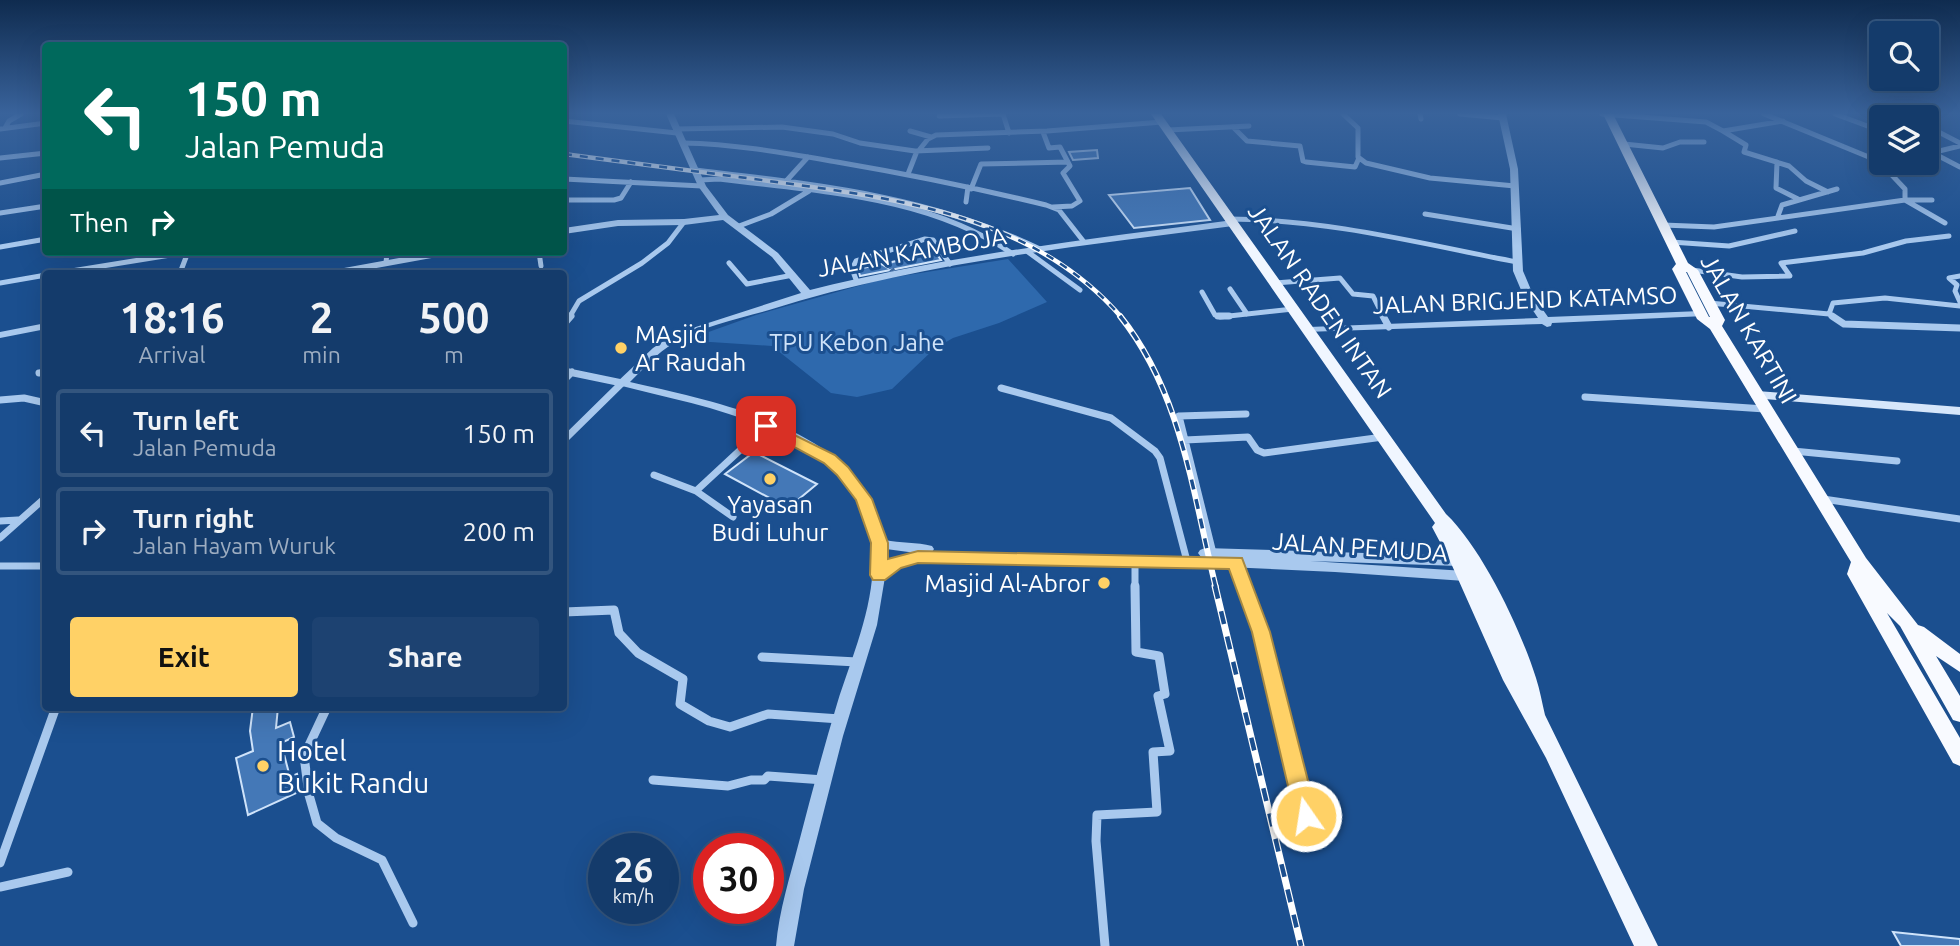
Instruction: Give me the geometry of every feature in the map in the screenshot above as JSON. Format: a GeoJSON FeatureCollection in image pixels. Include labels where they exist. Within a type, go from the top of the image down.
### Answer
{"type":"FeatureCollection","features":[{"type":"Feature","properties":{"kind":"highway","name":"JALAN KARTINI"},"geometry":{"type":"LineString","coordinates":[[1631,158],[1662,225],[1688,268],[1678,269],[1860,562],[1906,621],[1958,702]]}},
{"type":"Feature","properties":{"kind":"highway","name":"JALAN KARTINI"},"geometry":{"type":"LineString","coordinates":[[1860,562],[1856,574],[1960,757]]}},
{"type":"Feature","properties":{"kind":"highway"},"geometry":{"type":"LineString","coordinates":[[1906,621],[1960,664]]}},
{"type":"Feature","properties":{"kind":"main road","name":"JALAN RADEN INTAN"},"geometry":{"type":"LineString","coordinates":[[1188,158],[1440,518],[1449,523],[1466,549],[1527,678],[1535,715]]}},
{"type":"Feature","properties":{"kind":"main road"},"geometry":{"type":"LineString","coordinates":[[1761,402],[1960,411]]}},
{"type":"Feature","properties":{"kind":"main road","name":"JALAN RADEN INTAN"},"geometry":{"type":"LineString","coordinates":[[1440,518],[1439,524],[1513,680],[1535,715],[1646,946]]}},
{"type":"Feature","properties":{"kind":"street"},"geometry":{"type":"LineString","coordinates":[[690,158],[701,183],[725,216],[775,254],[806,292]]}},
{"type":"Feature","properties":{"kind":"street"},"geometry":{"type":"LineString","coordinates":[[788,179],[807,158]]}},
{"type":"Feature","properties":{"kind":"street"},"geometry":{"type":"LineString","coordinates":[[815,158],[908,174],[1052,206],[1080,202],[1063,173],[1070,166],[1066,158]]}},
{"type":"Feature","properties":{"kind":"street"},"geometry":{"type":"LineString","coordinates":[[908,174],[915,158]]}},
{"type":"Feature","properties":{"kind":"street"},"geometry":{"type":"LineString","coordinates":[[1302,158],[1306,162],[1354,167],[1359,158]]}},
{"type":"Feature","properties":{"kind":"street"},"geometry":{"type":"LineString","coordinates":[[1359,158],[1379,167],[1430,178],[1515,186]]}},
{"type":"Feature","properties":{"kind":"street"},"geometry":{"type":"LineString","coordinates":[[1513,158],[1518,229],[1517,261],[1525,289],[1547,323]]}},
{"type":"Feature","properties":{"kind":"street"},"geometry":{"type":"LineString","coordinates":[[1764,158],[1777,162],[1828,192]]}},
{"type":"Feature","properties":{"kind":"street"},"geometry":{"type":"LineString","coordinates":[[1942,158],[1960,167]]}},
{"type":"Feature","properties":{"kind":"street"},"geometry":{"type":"LineString","coordinates":[[966,202],[981,164],[1068,162]]}},
{"type":"Feature","properties":{"kind":"street"},"geometry":{"type":"LineString","coordinates":[[1777,162],[1776,187],[1798,199]]}},
{"type":"Feature","properties":{"kind":"street"},"geometry":{"type":"LineString","coordinates":[[695,170],[880,194],[946,209],[986,223],[1042,250]]}},
{"type":"Feature","properties":{"kind":"street"},"geometry":{"type":"LineString","coordinates":[[0,183],[42,175]]}},
{"type":"Feature","properties":{"kind":"street"},"geometry":{"type":"LineString","coordinates":[[1892,175],[1905,189],[1905,200]]}},
{"type":"Feature","properties":{"kind":"street"},"geometry":{"type":"LineString","coordinates":[[567,179],[701,183],[719,179],[809,191],[902,207],[939,217],[978,230],[1013,254]]}},
{"type":"Feature","properties":{"kind":"street"},"geometry":{"type":"LineString","coordinates":[[567,201],[621,198],[631,182]]}},
{"type":"Feature","properties":{"kind":"street"},"geometry":{"type":"LineString","coordinates":[[1778,216],[1782,205],[1837,190]]}},
{"type":"Feature","properties":{"kind":"street"},"geometry":{"type":"LineString","coordinates":[[739,226],[771,214],[809,191]]}},
{"type":"Feature","properties":{"kind":"street"},"geometry":{"type":"LineString","coordinates":[[1905,200],[1945,223]]}},
{"type":"Feature","properties":{"kind":"street"},"geometry":{"type":"LineString","coordinates":[[1662,225],[1707,228],[1905,200],[1931,200]]}},
{"type":"Feature","properties":{"kind":"street"},"geometry":{"type":"LineString","coordinates":[[1052,206],[1066,217],[1084,242]]}},
{"type":"Feature","properties":{"kind":"street"},"geometry":{"type":"LineString","coordinates":[[0,213],[42,207]]}},
{"type":"Feature","properties":{"kind":"street"},"geometry":{"type":"LineString","coordinates":[[1425,214],[1518,229]]}},
{"type":"Feature","properties":{"kind":"street"},"geometry":{"type":"LineString","coordinates":[[567,231],[618,223],[684,222],[725,216]]}},
{"type":"Feature","properties":{"kind":"street"},"geometry":{"type":"LineString","coordinates":[[1232,221],[1274,219],[1364,232],[1517,261]]}},
{"type":"Feature","properties":{"kind":"street","name":"JALAN KAMBOJA"},"geometry":{"type":"LineString","coordinates":[[622,383],[672,340],[806,292],[894,273],[1232,221]]}},
{"type":"Feature","properties":{"kind":"street"},"geometry":{"type":"LineString","coordinates":[[567,321],[579,302],[615,277],[642,263],[668,243],[684,222]]}},
{"type":"Feature","properties":{"kind":"street"},"geometry":{"type":"LineString","coordinates":[[1671,242],[1740,245],[1795,231]]}},
{"type":"Feature","properties":{"kind":"street"},"geometry":{"type":"LineString","coordinates":[[1688,268],[1742,277],[1790,276],[1781,263],[1863,253],[1906,241],[1949,236]]}},
{"type":"Feature","properties":{"kind":"street"},"geometry":{"type":"LineString","coordinates":[[857,282],[852,269],[856,261],[932,239],[950,264]]}},
{"type":"Feature","properties":{"kind":"street"},"geometry":{"type":"LineString","coordinates":[[0,247],[42,240]]}},
{"type":"Feature","properties":{"kind":"street"},"geometry":{"type":"LineString","coordinates":[[1028,252],[1080,290]]}},
{"type":"Feature","properties":{"kind":"street"},"geometry":{"type":"LineString","coordinates":[[880,253],[887,263]]}},
{"type":"Feature","properties":{"kind":"street"},"geometry":{"type":"LineString","coordinates":[[78,270],[164,256]]}},
{"type":"Feature","properties":{"kind":"street"},"geometry":{"type":"LineString","coordinates":[[344,270],[386,258],[407,256]]}},
{"type":"Feature","properties":{"kind":"street"},"geometry":{"type":"LineString","coordinates":[[540,256],[541,266]]}},
{"type":"Feature","properties":{"kind":"street"},"geometry":{"type":"LineString","coordinates":[[729,263],[747,284],[793,275]]}},
{"type":"Feature","properties":{"kind":"street"},"geometry":{"type":"LineString","coordinates":[[0,283],[42,276]]}},
{"type":"Feature","properties":{"kind":"street"},"geometry":{"type":"LineString","coordinates":[[1829,314],[1833,303],[1885,298],[1960,304],[1955,290],[1957,285],[1949,278],[1960,276]]}},
{"type":"Feature","properties":{"kind":"street"},"geometry":{"type":"LineString","coordinates":[[1275,283],[1340,278],[1353,294],[1374,297],[1389,327]]}},
{"type":"Feature","properties":{"kind":"street"},"geometry":{"type":"LineString","coordinates":[[1230,289],[1247,314]]}},
{"type":"Feature","properties":{"kind":"street"},"geometry":{"type":"LineString","coordinates":[[1202,292],[1215,315],[1293,309]]}},
{"type":"Feature","properties":{"kind":"street"},"geometry":{"type":"LineString","coordinates":[[1707,315],[1762,306],[1829,314],[1844,324],[1960,328]]}},
{"type":"Feature","properties":{"kind":"street","name":"JALAN BRIGJEND KATAMSO"},"geometry":{"type":"LineString","coordinates":[[1311,334],[1707,315]]}},
{"type":"Feature","properties":{"kind":"street","name":"JALAN BRIGJEND KATAMSO"},"geometry":{"type":"LineString","coordinates":[[1311,334],[1389,327],[1547,323]]}},
{"type":"Feature","properties":{"kind":"street"},"geometry":{"type":"LineString","coordinates":[[0,335],[42,328]]}},
{"type":"Feature","properties":{"kind":"street"},"geometry":{"type":"LineString","coordinates":[[567,371],[717,406],[766,426],[814,449],[843,471],[864,499],[879,543],[879,575],[788,920],[785,946]]}},
{"type":"Feature","properties":{"kind":"street"},"geometry":{"type":"LineString","coordinates":[[567,377],[572,372]]}},
{"type":"Feature","properties":{"kind":"street"},"geometry":{"type":"LineString","coordinates":[[567,437],[622,383]]}},
{"type":"Feature","properties":{"kind":"street"},"geometry":{"type":"LineString","coordinates":[[1001,388],[1111,418],[1154,451],[1160,458],[1184,553]]}},
{"type":"Feature","properties":{"kind":"street"},"geometry":{"type":"LineString","coordinates":[[1585,397],[1761,402]]}},
{"type":"Feature","properties":{"kind":"street"},"geometry":{"type":"LineString","coordinates":[[0,400],[24,398],[42,402]]}},
{"type":"Feature","properties":{"kind":"street"},"geometry":{"type":"LineString","coordinates":[[1213,553],[1179,416],[1246,414]]}},
{"type":"Feature","properties":{"kind":"street"},"geometry":{"type":"LineString","coordinates":[[696,491],[766,426]]}},
{"type":"Feature","properties":{"kind":"street"},"geometry":{"type":"LineString","coordinates":[[1185,440],[1248,437],[1256,450],[1264,453],[1383,437]]}},
{"type":"Feature","properties":{"kind":"street"},"geometry":{"type":"LineString","coordinates":[[1793,451],[1897,460]]}},
{"type":"Feature","properties":{"kind":"street"},"geometry":{"type":"LineString","coordinates":[[654,475],[696,491],[733,517]]}},
{"type":"Feature","properties":{"kind":"street"},"geometry":{"type":"LineString","coordinates":[[1822,499],[1960,519]]}},
{"type":"Feature","properties":{"kind":"street"},"geometry":{"type":"LineString","coordinates":[[0,538],[42,500]]}},
{"type":"Feature","properties":{"kind":"street"},"geometry":{"type":"LineString","coordinates":[[0,521],[19,520]]}},
{"type":"Feature","properties":{"kind":"street","name":"JALAN PEMUDA"},"geometry":{"type":"LineString","coordinates":[[879,543],[915,549],[1213,553],[1256,558],[1462,569]]}},
{"type":"Feature","properties":{"kind":"street","name":"JALAN PEMUDA"},"geometry":{"type":"LineString","coordinates":[[879,575],[895,563],[918,557],[1135,559],[1184,553],[1236,562],[1256,558]]}},
{"type":"Feature","properties":{"kind":"street"},"geometry":{"type":"LineString","coordinates":[[1105,946],[1096,841],[1097,815],[1157,811],[1153,752],[1170,751],[1158,696],[1165,694],[1159,656],[1136,652],[1135,559]]}},
{"type":"Feature","properties":{"kind":"street"},"geometry":{"type":"LineString","coordinates":[[1236,562],[1261,632],[1311,839]]}},
{"type":"Feature","properties":{"kind":"street"},"geometry":{"type":"LineString","coordinates":[[0,566],[42,566]]}},
{"type":"Feature","properties":{"kind":"street"},"geometry":{"type":"LineString","coordinates":[[567,612],[614,611],[619,633],[638,653],[683,679],[680,704],[709,721],[730,727],[768,714],[840,719]]}},
{"type":"Feature","properties":{"kind":"street"},"geometry":{"type":"LineString","coordinates":[[762,657],[857,662]]}},
{"type":"Feature","properties":{"kind":"street"},"geometry":{"type":"LineString","coordinates":[[0,863],[55,711]]}},
{"type":"Feature","properties":{"kind":"street"},"geometry":{"type":"LineString","coordinates":[[325,711],[304,756],[309,795],[317,823],[336,838],[382,860],[414,923]]}},
{"type":"Feature","properties":{"kind":"street"},"geometry":{"type":"LineString","coordinates":[[653,780],[729,786],[751,780],[764,780],[768,776],[824,780]]}},
{"type":"Feature","properties":{"kind":"street"},"geometry":{"type":"LineString","coordinates":[[0,887],[68,872]]}},
{"type":"Feature","properties":{"kind":"green space","name":"TPU Kebon Jahe"},"geometry":{"type":"Polygon","coordinates":[[[1008,259],[1047,302],[999,323],[953,338],[934,349],[892,389],[857,397],[831,393],[772,346],[695,341],[703,334],[756,315],[883,279],[1008,259]]]}},
{"type":"Feature","properties":{"kind":"building"},"geometry":{"type":"Polygon","coordinates":[[[1190,188],[1210,220],[1134,228],[1109,195],[1190,188]]]}},
{"type":"Feature","properties":{"kind":"building"},"geometry":{"type":"Polygon","coordinates":[[[936,253],[941,260],[860,276],[858,269],[881,264],[888,268],[892,262],[936,253]]]}},
{"type":"Feature","properties":{"kind":"building","name":"Yayasan Budi Luhur"},"geometry":{"type":"Polygon","coordinates":[[[754,452],[817,484],[788,508],[725,474],[754,452]]]}},
{"type":"Feature","properties":{"kind":"building","name":"Hotel Bukit Randu"},"geometry":{"type":"Polygon","coordinates":[[[252,711],[278,711],[276,728],[290,722],[294,737],[281,743],[290,777],[297,774],[300,786],[296,788],[296,793],[248,815],[236,758],[253,751],[250,731],[252,711]]]}},
{"type":"Feature","properties":{"kind":"building"},"geometry":{"type":"Polygon","coordinates":[[[1893,932],[1960,939],[1960,946],[1901,946],[1893,932]]]}},
{"type":"Feature","properties":{"kind":"tunnel"},"geometry":{"type":"LineString","coordinates":[[887,263],[893,271]]}},
{"type":"Feature","properties":{"kind":"railway"},"geometry":{"type":"LineString","coordinates":[[595,158],[865,195],[960,217],[1005,234],[1047,256],[1087,283],[1120,316]]}},
{"type":"Feature","properties":{"kind":"railway"},"geometry":{"type":"LineString","coordinates":[[1120,316],[1141,346],[1172,411],[1192,481],[1216,588]]}},
{"type":"Feature","properties":{"kind":"railway"},"geometry":{"type":"LineString","coordinates":[[1215,586],[1301,946]]}},
{"type":"Feature","properties":{"kind":"place","name":"MAsjid Ar Raudah"},"geometry":{"type":"Point","coordinates":[621,348]}},
{"type":"Feature","properties":{"kind":"place","name":"Yayasan Budi Luhur"},"geometry":{"type":"Point","coordinates":[770,479]}},
{"type":"Feature","properties":{"kind":"place","name":"Masjid Al-Abror"},"geometry":{"type":"Point","coordinates":[1104,583]}},
{"type":"Feature","properties":{"kind":"place","name":"Hotel Bukit Randu"},"geometry":{"type":"Point","coordinates":[263,766]}},
{"type":"Feature","properties":{"kind":"route"},"geometry":{"type":"LineString","coordinates":[[766,426],[814,449],[843,471],[864,499],[877,532],[879,575],[895,563],[908,559],[943,556],[1236,562],[1261,632],[1306,816]]}}]}
